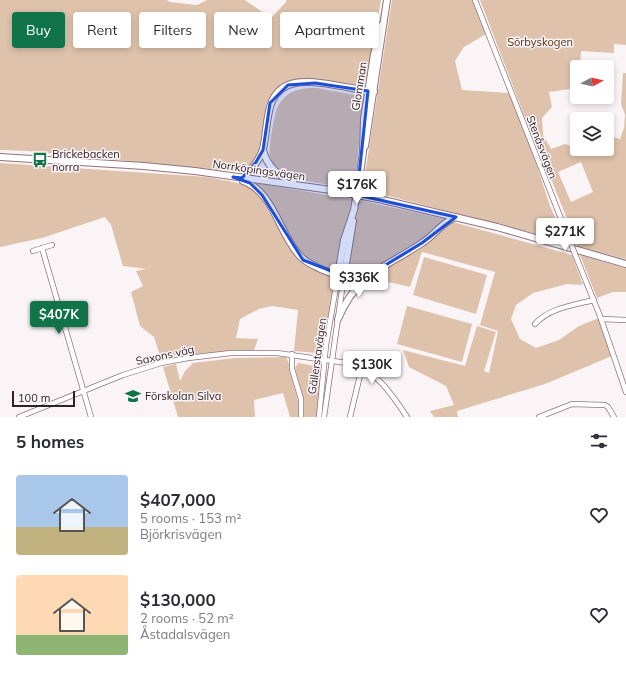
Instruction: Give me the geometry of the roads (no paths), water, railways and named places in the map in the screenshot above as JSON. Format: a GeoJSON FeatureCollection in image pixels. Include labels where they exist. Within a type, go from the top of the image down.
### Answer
{"type":"FeatureCollection","features":[{"type":"Feature","properties":{"kind":"main road","name":"Glomman"},"geometry":{"type":"LineString","coordinates":[[341,276],[352,229],[352,218],[363,152],[362,128],[371,92],[374,54],[387,0]]}},
{"type":"Feature","properties":{"kind":"main road"},"geometry":{"type":"LineString","coordinates":[[242,178],[252,168],[263,150],[270,103],[280,91],[288,85],[295,83],[310,83],[371,92]]}},
{"type":"Feature","properties":{"kind":"main road"},"geometry":{"type":"LineString","coordinates":[[263,150],[268,164],[274,171],[299,186]]}},
{"type":"Feature","properties":{"kind":"main road","name":"Norrköpingsvägen"},"geometry":{"type":"LineString","coordinates":[[0,157],[144,166],[195,171],[299,186],[375,199],[497,226],[626,264]]}},
{"type":"Feature","properties":{"kind":"main road"},"geometry":{"type":"LineString","coordinates":[[233,177],[250,183],[262,195],[295,250],[303,260],[341,276],[354,277],[374,272]]}},
{"type":"Feature","properties":{"kind":"main road"},"geometry":{"type":"LineString","coordinates":[[338,318],[352,291],[360,282],[397,257],[422,243],[445,223],[456,217]]}},
{"type":"Feature","properties":{"kind":"street","name":"Stenåsvägen"},"geometry":{"type":"LineString","coordinates":[[475,0],[594,300],[626,392]]}},
{"type":"Feature","properties":{"kind":"street"},"geometry":{"type":"LineString","coordinates":[[33,251],[52,245]]}},
{"type":"Feature","properties":{"kind":"street"},"geometry":{"type":"LineString","coordinates":[[42,248],[91,417]]}},
{"type":"Feature","properties":{"kind":"street","name":"Gällerstavägen"},"geometry":{"type":"LineString","coordinates":[[324,417],[338,318],[341,276]]}},
{"type":"Feature","properties":{"kind":"street","name":"Gällerstavägen"},"geometry":{"type":"LineString","coordinates":[[319,417],[324,360],[341,276]]}},
{"type":"Feature","properties":{"kind":"street"},"geometry":{"type":"LineString","coordinates":[[535,324],[541,317],[548,314],[594,300]]}},
{"type":"Feature","properties":{"kind":"street"},"geometry":{"type":"LineString","coordinates":[[601,319],[626,320]]}},
{"type":"Feature","properties":{"kind":"street","name":"Saxons väg"},"geometry":{"type":"LineString","coordinates":[[19,417],[136,370],[188,358],[231,353],[271,352],[331,360],[362,367]]}},
{"type":"Feature","properties":{"kind":"street"},"geometry":{"type":"LineString","coordinates":[[292,354],[292,369],[301,399],[302,417]]}},
{"type":"Feature","properties":{"kind":"street"},"geometry":{"type":"LineString","coordinates":[[350,417],[362,367],[378,380],[394,398],[407,417]]}},
{"type":"Feature","properties":{"kind":"street"},"geometry":{"type":"LineString","coordinates":[[539,417],[572,404],[605,405],[614,417]]}},
{"type":"Feature","properties":{"kind":"place","name":"Brickebacken norra"},"geometry":{"type":"Point","coordinates":[40,160]}},
{"type":"Feature","properties":{"kind":"place","name":"Förskolan Silva"},"geometry":{"type":"Point","coordinates":[133,396]}},
{"type":"Feature","properties":{"kind":"park label","name":"Sörbyskogen"},"geometry":{"type":"Point","coordinates":[540,42]}}]}
